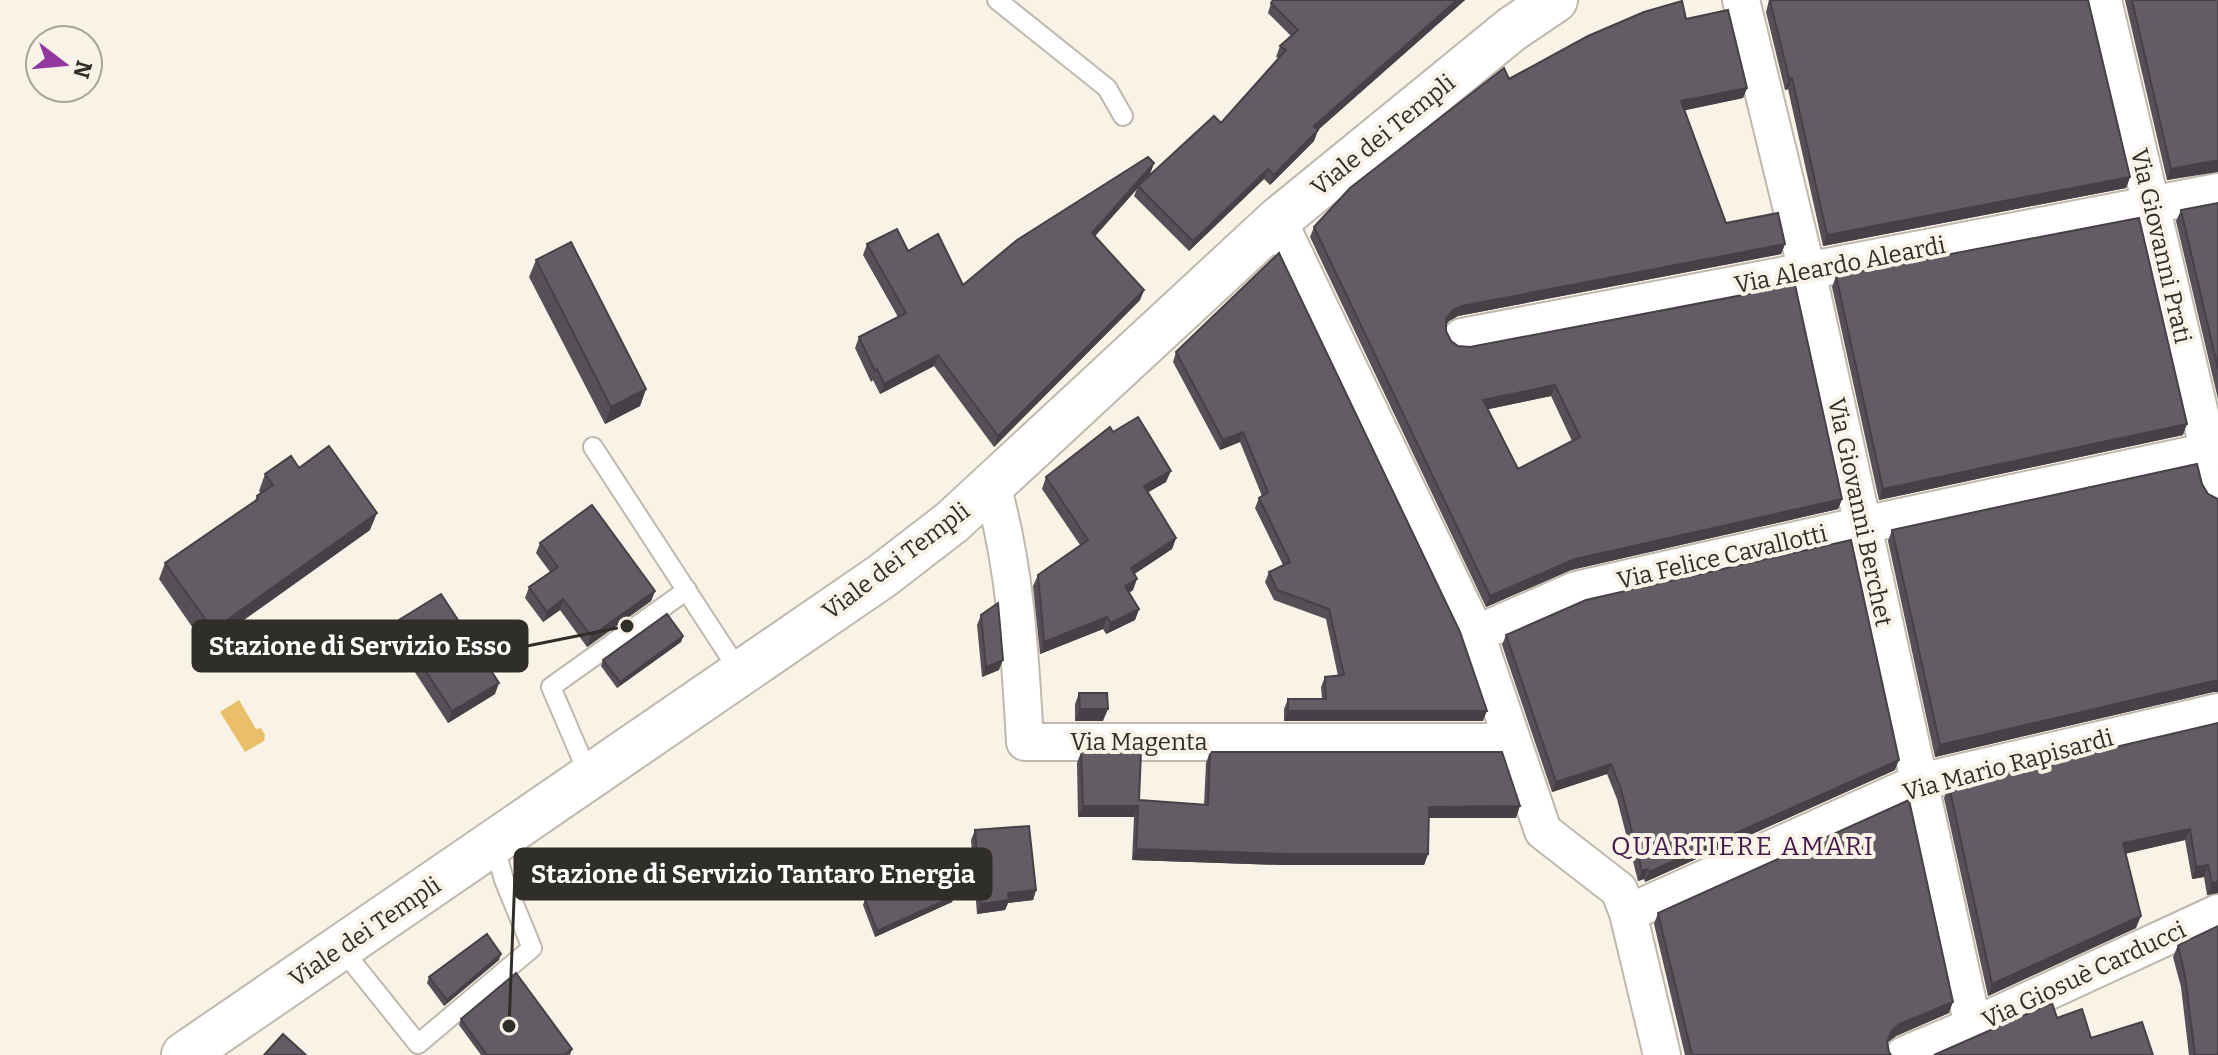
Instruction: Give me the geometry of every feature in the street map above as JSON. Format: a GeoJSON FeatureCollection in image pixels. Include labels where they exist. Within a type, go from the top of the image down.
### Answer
{"type":"FeatureCollection","features":[{"type":"Feature","properties":{"kind":"main road","name":"Viale dei Templi"},"geometry":{"type":"LineString","coordinates":[[184,1055],[882,576],[952,522],[1278,220],[1512,29],[1555,0]]}},
{"type":"Feature","properties":{"kind":"street","name":"Via Giovanni Berchet"},"geometry":{"type":"LineString","coordinates":[[1741,0],[1807,271],[1973,1026]]}},
{"type":"Feature","properties":{"kind":"street","name":"Via Giovanni Prati"},"geometry":{"type":"LineString","coordinates":[[2103,0],[2218,491]]}},
{"type":"Feature","properties":{"kind":"street","name":"Via Aleardo Aleardi"},"geometry":{"type":"LineString","coordinates":[[1462,337],[2218,192]]}},
{"type":"Feature","properties":{"kind":"street"},"geometry":{"type":"LineString","coordinates":[[1278,220],[1476,634],[1543,831],[1619,890],[1628,913],[1662,1055]]}},
{"type":"Feature","properties":{"kind":"street","name":"Via Felice Cavallotti"},"geometry":{"type":"LineString","coordinates":[[1476,634],[1576,590],[2209,451]]}},
{"type":"Feature","properties":{"kind":"street","name":"Via Magenta"},"geometry":{"type":"LineString","coordinates":[[992,486],[1005,532],[1021,658],[1025,742],[1512,742]]}},
{"type":"Feature","properties":{"kind":"street","name":"Via Mario Rapisardi"},"geometry":{"type":"LineString","coordinates":[[1628,913],[1920,782],[2218,712]]}},
{"type":"Feature","properties":{"kind":"street","name":"Via Giosuè Carducci"},"geometry":{"type":"LineString","coordinates":[[1904,1055],[2218,913]]}},
{"type":"Feature","properties":{"kind":"lane"},"geometry":{"type":"LineString","coordinates":[[997,0],[1107,88],[1123,116]]}},
{"type":"Feature","properties":{"kind":"lane"},"geometry":{"type":"LineString","coordinates":[[593,447],[741,674]]}},
{"type":"Feature","properties":{"kind":"lane"},"geometry":{"type":"LineString","coordinates":[[590,778],[551,687],[687,590]]}},
{"type":"Feature","properties":{"kind":"lane"},"geometry":{"type":"LineString","coordinates":[[341,948],[418,1044],[532,948],[504,880],[494,844]]}},
{"type":"Feature","properties":{"kind":"shaded area"},"geometry":{"type":"Polygon","coordinates":[[[239,700],[256,729],[261,728],[265,735],[264,741],[245,752],[220,712],[239,700]]]}},
{"type":"Feature","properties":{"kind":"building"},"geometry":{"type":"Polygon","coordinates":[[[1273,0],[1457,0],[1314,126],[1318,130],[1274,175],[1268,169],[1193,241],[1138,186],[1214,116],[1221,123],[1286,50],[1280,46],[1298,30],[1271,3],[1273,0]]]}},
{"type":"Feature","properties":{"kind":"building"},"geometry":{"type":"Polygon","coordinates":[[[2088,0],[2130,177],[1827,235],[1792,78],[1789,78],[1770,1],[2088,0]]]}},
{"type":"Feature","properties":{"kind":"building"},"geometry":{"type":"Polygon","coordinates":[[[2132,0],[2218,0],[2218,160],[2171,169],[2132,0]]]}},
{"type":"Feature","properties":{"kind":"building"},"geometry":{"type":"Polygon","coordinates":[[[1682,1],[1686,19],[1728,10],[1747,88],[1681,101],[1726,223],[1778,213],[1785,244],[1462,306],[1453,310],[1446,319],[1446,331],[1458,346],[1470,347],[1795,285],[1842,499],[1575,559],[1490,596],[1314,227],[1350,188],[1504,68],[1509,79],[1588,36],[1644,12],[1682,1]],[[1555,385],[1483,400],[1518,469],[1580,437],[1555,385]]]}},
{"type":"Feature","properties":{"kind":"building"},"geometry":{"type":"Polygon","coordinates":[[[1148,157],[1154,163],[1092,233],[1144,290],[998,436],[938,355],[884,384],[859,337],[906,313],[867,244],[897,229],[908,251],[938,234],[963,285],[1017,240],[1148,157]]]}},
{"type":"Feature","properties":{"kind":"building"},"geometry":{"type":"Polygon","coordinates":[[[2218,203],[2218,369],[2181,210],[2218,203]]]}},
{"type":"Feature","properties":{"kind":"building"},"geometry":{"type":"Polygon","coordinates":[[[2139,218],[2187,424],[1883,489],[1836,276],[2139,218]]]}},
{"type":"Feature","properties":{"kind":"building"},"geometry":{"type":"Polygon","coordinates":[[[571,242],[646,389],[611,407],[536,260],[571,242]]]}},
{"type":"Feature","properties":{"kind":"building"},"geometry":{"type":"Polygon","coordinates":[[[1279,253],[1460,632],[1487,711],[1288,711],[1288,699],[1326,699],[1325,677],[1344,675],[1329,609],[1277,590],[1269,572],[1290,562],[1259,498],[1268,492],[1243,432],[1223,440],[1176,352],[1279,253]]]}},
{"type":"Feature","properties":{"kind":"building"},"geometry":{"type":"Polygon","coordinates":[[[1138,417],[1171,471],[1144,486],[1176,538],[1131,568],[1137,579],[1125,586],[1139,609],[1111,623],[1107,617],[1044,642],[1038,575],[1088,540],[1046,477],[1110,427],[1113,432],[1138,417]]]}},
{"type":"Feature","properties":{"kind":"building"},"geometry":{"type":"Polygon","coordinates":[[[329,446],[377,513],[213,630],[165,563],[258,499],[257,496],[273,485],[265,474],[291,456],[299,468],[329,446]]]}},
{"type":"Feature","properties":{"kind":"building"},"geometry":{"type":"Polygon","coordinates":[[[2197,464],[2208,494],[2218,499],[2218,680],[1940,745],[1892,530],[2197,464]]]}},
{"type":"Feature","properties":{"kind":"building"},"geometry":{"type":"Polygon","coordinates":[[[592,505],[655,591],[591,636],[563,599],[547,612],[529,587],[558,567],[540,543],[592,505]]]}},
{"type":"Feature","properties":{"kind":"building"},"geometry":{"type":"Polygon","coordinates":[[[1851,540],[1899,760],[1649,872],[1648,869],[1642,871],[1621,789],[1611,764],[1556,782],[1506,635],[1586,600],[1851,540]]]}},
{"type":"Feature","properties":{"kind":"building"},"geometry":{"type":"Polygon","coordinates":[[[441,594],[499,683],[452,711],[394,623],[441,594]]]}},
{"type":"Feature","properties":{"kind":"building"},"geometry":{"type":"Polygon","coordinates":[[[998,603],[1003,660],[986,667],[981,615],[998,603]]]}},
{"type":"Feature","properties":{"kind":"building"},"geometry":{"type":"Polygon","coordinates":[[[667,614],[683,636],[620,682],[603,660],[667,614]]]}},
{"type":"Feature","properties":{"kind":"building"},"geometry":{"type":"Polygon","coordinates":[[[1079,693],[1107,693],[1108,709],[1080,709],[1079,693]]]}},
{"type":"Feature","properties":{"kind":"building"},"geometry":{"type":"Polygon","coordinates":[[[2218,723],[2218,882],[2212,883],[2208,865],[2196,867],[2190,829],[2123,843],[2141,916],[1992,984],[1949,786],[2218,723]]]}},
{"type":"Feature","properties":{"kind":"building"},"geometry":{"type":"Polygon","coordinates":[[[1081,752],[1141,752],[1139,800],[1208,805],[1210,752],[1502,752],[1520,806],[1429,807],[1428,854],[1286,854],[1136,849],[1138,806],[1083,806],[1081,752]]]}},
{"type":"Feature","properties":{"kind":"building"},"geometry":{"type":"Polygon","coordinates":[[[1909,800],[1953,1002],[1892,1030],[1887,1042],[1891,1055],[1692,1055],[1658,913],[1909,800]]]}},
{"type":"Feature","properties":{"kind":"building"},"geometry":{"type":"Polygon","coordinates":[[[1029,826],[1036,890],[1008,893],[1009,900],[981,904],[975,830],[1029,826]]]}},
{"type":"Feature","properties":{"kind":"building"},"geometry":{"type":"Polygon","coordinates":[[[954,894],[877,931],[865,899],[954,894]]]}},
{"type":"Feature","properties":{"kind":"building"},"geometry":{"type":"Polygon","coordinates":[[[2218,926],[2218,1055],[2195,1055],[2178,945],[2218,926]]]}},
{"type":"Feature","properties":{"kind":"building"},"geometry":{"type":"Polygon","coordinates":[[[487,934],[501,954],[447,1000],[429,977],[487,934]]]}},
{"type":"Feature","properties":{"kind":"building"},"geometry":{"type":"Polygon","coordinates":[[[516,973],[572,1049],[564,1055],[487,1055],[461,1019],[516,973]]]}},
{"type":"Feature","properties":{"kind":"building"},"geometry":{"type":"Polygon","coordinates":[[[2052,1003],[2057,1018],[2082,1009],[2091,1038],[2142,1022],[2153,1055],[1934,1055],[2052,1003]]]}},
{"type":"Feature","properties":{"kind":"building"},"geometry":{"type":"Polygon","coordinates":[[[283,1034],[306,1055],[264,1055],[283,1034]]]}},
{"type":"Feature","properties":{"kind":"place","name":"Stazione di Servizio Esso"},"geometry":{"type":"Point","coordinates":[627,626]}},
{"type":"Feature","properties":{"kind":"place","name":"Stazione di Servizio Tantaro Energia"},"geometry":{"type":"Point","coordinates":[509,1026]}},
{"type":"Feature","properties":{"kind":"district","name":"QUARTIERE AMARI"},"geometry":{"type":"Point","coordinates":[1743,846]}}]}
